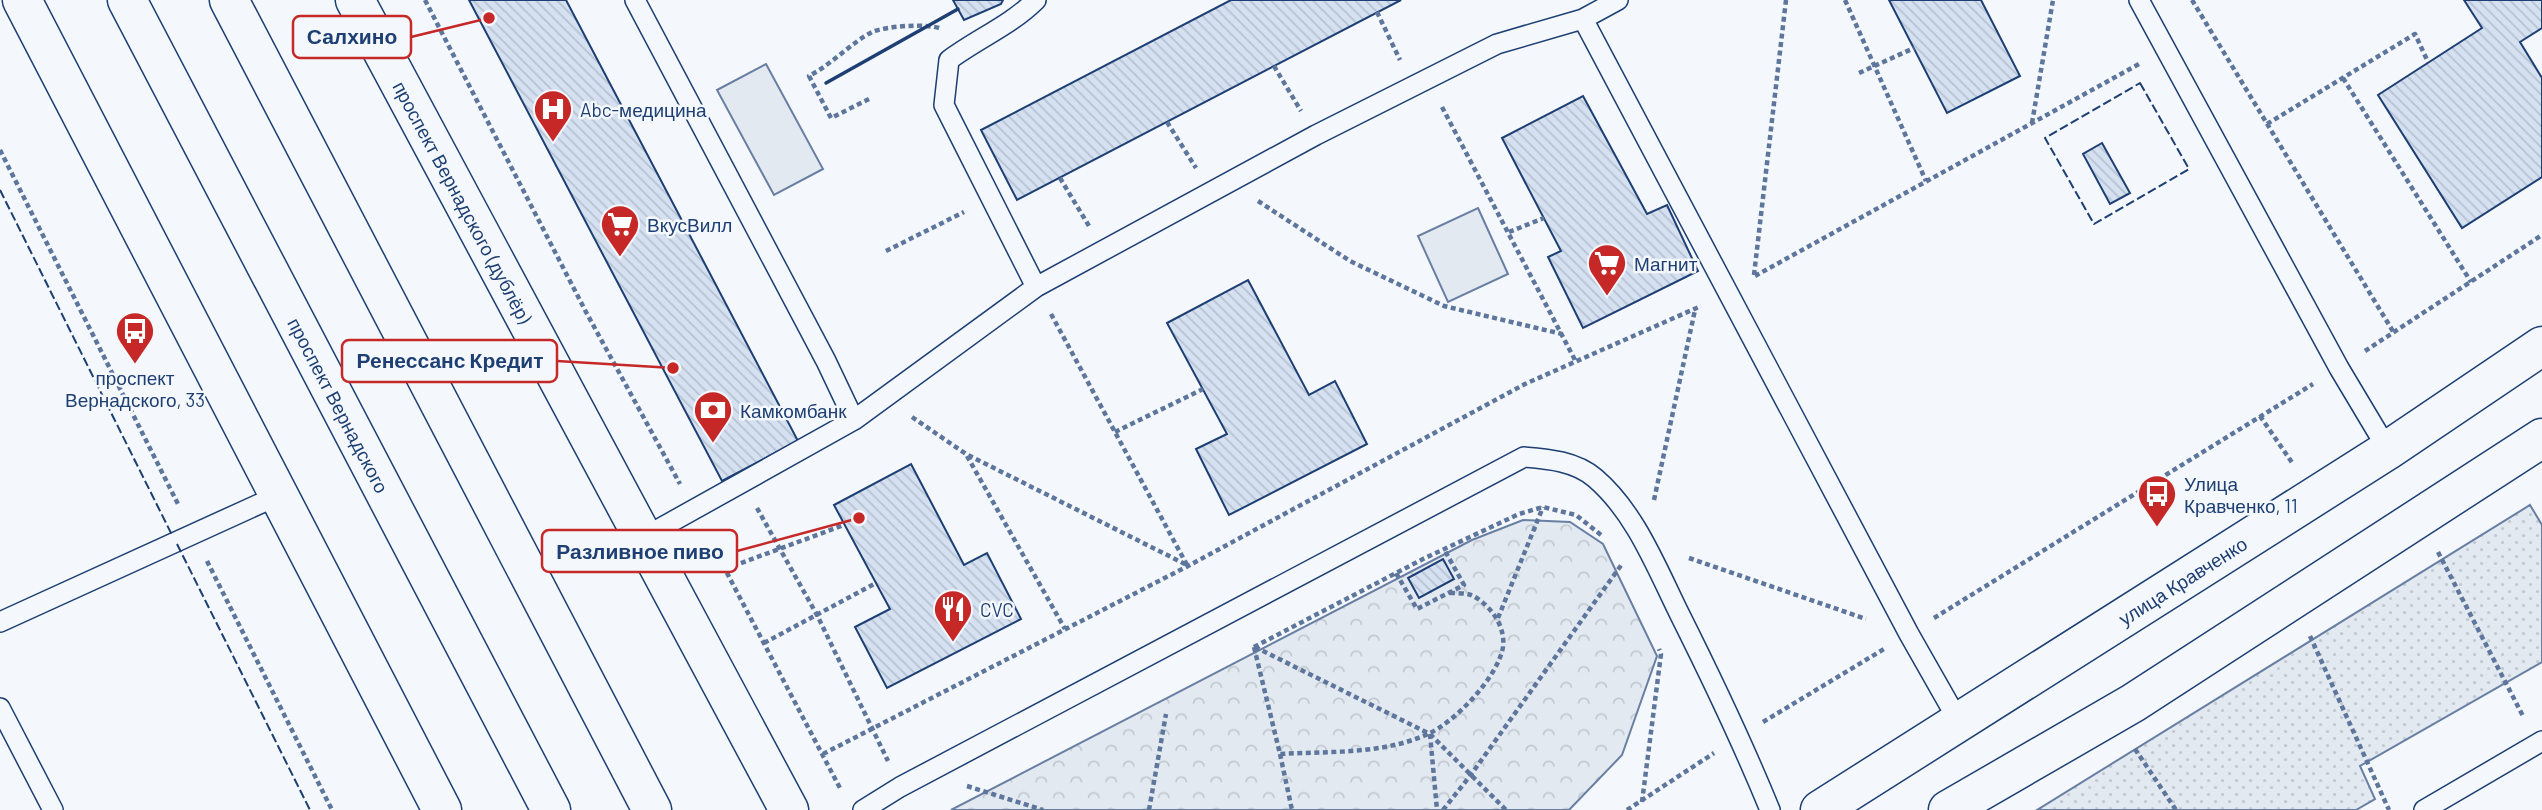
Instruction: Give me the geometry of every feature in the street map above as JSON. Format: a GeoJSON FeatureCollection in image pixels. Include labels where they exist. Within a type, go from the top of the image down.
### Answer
{"type":"FeatureCollection","features":[{"type":"Feature","properties":{"kind":"street"},"geometry":{"type":"LineString","coordinates":[[22,0],[442,810]]}},
{"type":"Feature","properties":{"kind":"street","name":"проспект Вернадского"},"geometry":{"type":"LineString","coordinates":[[127,0],[551,810]]}},
{"type":"Feature","properties":{"kind":"street"},"geometry":{"type":"LineString","coordinates":[[229,0],[652,810]]}},
{"type":"Feature","properties":{"kind":"street","name":"проспект Вернадского (дублёр)"},"geometry":{"type":"LineString","coordinates":[[355,0],[641,539],[789,810]]}},
{"type":"Feature","properties":{"kind":"street","name":"улица Кравченко"},"geometry":{"type":"LineString","coordinates":[[1820,810],[2388,450],[2542,346]]}},
{"type":"Feature","properties":{"kind":"street"},"geometry":{"type":"LineString","coordinates":[[1948,810],[2133,703],[2539,447]]}},
{"type":"Feature","properties":{"kind":"lane"},"geometry":{"type":"LineString","coordinates":[[635,0],[826,361],[854,420]]}},
{"type":"Feature","properties":{"kind":"lane"},"geometry":{"type":"LineString","coordinates":[[1036,0],[1020,16],[949,60],[944,105],[1036,287]]}},
{"type":"Feature","properties":{"kind":"lane"},"geometry":{"type":"LineString","coordinates":[[641,539],[854,420],[1036,287],[1316,135],[1497,44],[1583,19],[1618,0]]}},
{"type":"Feature","properties":{"kind":"lane"},"geometry":{"type":"LineString","coordinates":[[2139,0],[2339,368],[2388,450]]}},
{"type":"Feature","properties":{"kind":"lane"},"geometry":{"type":"LineString","coordinates":[[1583,19],[1909,634],[1959,722]]}},
{"type":"Feature","properties":{"kind":"lane"},"geometry":{"type":"LineString","coordinates":[[863,810],[900,787],[1524,457],[1557,459],[1593,476],[1622,508],[1645,543],[1740,736],[1770,810]]}},
{"type":"Feature","properties":{"kind":"lane"},"geometry":{"type":"LineString","coordinates":[[0,622],[279,495]]}},
{"type":"Feature","properties":{"kind":"lane"},"geometry":{"type":"LineString","coordinates":[[0,708],[53,810]]}},
{"type":"Feature","properties":{"kind":"lane"},"geometry":{"type":"LineString","coordinates":[[2424,810],[2540,743]]}},
{"type":"Feature","properties":{"kind":"path"},"geometry":{"type":"LineString","coordinates":[[425,0],[586,312],[694,510],[845,799]]}},
{"type":"Feature","properties":{"kind":"path"},"geometry":{"type":"LineString","coordinates":[[1754,276],[1786,0]]}},
{"type":"Feature","properties":{"kind":"path"},"geometry":{"type":"LineString","coordinates":[[1845,0],[1926,181]]}},
{"type":"Feature","properties":{"kind":"path"},"geometry":{"type":"LineString","coordinates":[[2032,123],[2053,0]]}},
{"type":"Feature","properties":{"kind":"path"},"geometry":{"type":"LineString","coordinates":[[2192,0],[2394,333]]}},
{"type":"Feature","properties":{"kind":"path"},"geometry":{"type":"LineString","coordinates":[[1377,12],[1509,232],[1575,360]]}},
{"type":"Feature","properties":{"kind":"path"},"geometry":{"type":"LineString","coordinates":[[869,99],[831,118],[809,76],[828,66],[873,32],[931,24]]}},
{"type":"Feature","properties":{"kind":"path"},"geometry":{"type":"LineString","coordinates":[[2267,124],[2415,34],[2428,62]]}},
{"type":"Feature","properties":{"kind":"path"},"geometry":{"type":"LineString","coordinates":[[1859,73],[1914,48]]}},
{"type":"Feature","properties":{"kind":"path"},"geometry":{"type":"LineString","coordinates":[[823,754],[1188,566],[1575,360],[1695,310],[2167,48]]}},
{"type":"Feature","properties":{"kind":"path"},"geometry":{"type":"LineString","coordinates":[[1274,66],[1316,135]]}},
{"type":"Feature","properties":{"kind":"path"},"geometry":{"type":"LineString","coordinates":[[2343,78],[2470,282]]}},
{"type":"Feature","properties":{"kind":"path"},"geometry":{"type":"LineString","coordinates":[[1167,122],[1211,192]]}},
{"type":"Feature","properties":{"kind":"path"},"geometry":{"type":"LineString","coordinates":[[0,150],[332,810]]}},
{"type":"Feature","properties":{"kind":"path"},"geometry":{"type":"LineString","coordinates":[[1060,178],[1104,251]]}},
{"type":"Feature","properties":{"kind":"path"},"geometry":{"type":"LineString","coordinates":[[1229,183],[1350,261],[1444,306],[1562,334]]}},
{"type":"Feature","properties":{"kind":"path"},"geometry":{"type":"LineString","coordinates":[[886,251],[992,198]]}},
{"type":"Feature","properties":{"kind":"path"},"geometry":{"type":"LineString","coordinates":[[1509,232],[1544,218]]}},
{"type":"Feature","properties":{"kind":"path"},"geometry":{"type":"LineString","coordinates":[[1627,810],[1740,736],[2339,368],[2542,235]]}},
{"type":"Feature","properties":{"kind":"path"},"geometry":{"type":"LineString","coordinates":[[1036,287],[1188,566]]}},
{"type":"Feature","properties":{"kind":"path"},"geometry":{"type":"LineString","coordinates":[[1440,810],[1470,776],[1619,566],[1645,543],[1695,310]]}},
{"type":"Feature","properties":{"kind":"path"},"geometry":{"type":"LineString","coordinates":[[1115,432],[1203,389]]}},
{"type":"Feature","properties":{"kind":"path"},"geometry":{"type":"LineString","coordinates":[[883,397],[966,454],[1188,566]]}},
{"type":"Feature","properties":{"kind":"path"},"geometry":{"type":"LineString","coordinates":[[2260,416],[2299,474]]}},
{"type":"Feature","properties":{"kind":"path"},"geometry":{"type":"LineString","coordinates":[[966,454],[1065,629]]}},
{"type":"Feature","properties":{"kind":"path"},"geometry":{"type":"LineString","coordinates":[[744,482],[817,615],[900,787]]}},
{"type":"Feature","properties":{"kind":"path"},"geometry":{"type":"LineString","coordinates":[[1254,647],[1396,573],[1519,514],[1543,508],[1576,515],[1603,537]]}},
{"type":"Feature","properties":{"kind":"path"},"geometry":{"type":"LineString","coordinates":[[1280,754],[1389,747],[1430,733],[1468,705],[1490,675],[1503,646],[1498,618],[1543,508]]}},
{"type":"Feature","properties":{"kind":"path"},"geometry":{"type":"LineString","coordinates":[[725,569],[844,525]]}},
{"type":"Feature","properties":{"kind":"path"},"geometry":{"type":"LineString","coordinates":[[1645,543],[1909,634]]}},
{"type":"Feature","properties":{"kind":"path"},"geometry":{"type":"LineString","coordinates":[[1396,573],[1416,609],[1450,593],[1464,585],[1444,549]]}},
{"type":"Feature","properties":{"kind":"path"},"geometry":{"type":"LineString","coordinates":[[2437,549],[2540,743]]}},
{"type":"Feature","properties":{"kind":"path"},"geometry":{"type":"LineString","coordinates":[[1614,556],[1625,579]]}},
{"type":"Feature","properties":{"kind":"path"},"geometry":{"type":"LineString","coordinates":[[764,643],[876,583]]}},
{"type":"Feature","properties":{"kind":"path"},"geometry":{"type":"LineString","coordinates":[[1450,593],[1470,595],[1498,618]]}},
{"type":"Feature","properties":{"kind":"path"},"geometry":{"type":"LineString","coordinates":[[2307,630],[2389,810]]}},
{"type":"Feature","properties":{"kind":"path"},"geometry":{"type":"LineString","coordinates":[[1642,802],[1661,654],[1655,641]]}},
{"type":"Feature","properties":{"kind":"path"},"geometry":{"type":"LineString","coordinates":[[1254,647],[1430,733],[1506,810]]}},
{"type":"Feature","properties":{"kind":"path"},"geometry":{"type":"LineString","coordinates":[[1254,647],[1292,810]]}},
{"type":"Feature","properties":{"kind":"path"},"geometry":{"type":"LineString","coordinates":[[1149,810],[1166,713]]}},
{"type":"Feature","properties":{"kind":"path"},"geometry":{"type":"LineString","coordinates":[[1430,733],[1440,810]]}},
{"type":"Feature","properties":{"kind":"path"},"geometry":{"type":"LineString","coordinates":[[2133,745],[2176,810]]}},
{"type":"Feature","properties":{"kind":"path"},"geometry":{"type":"LineString","coordinates":[[928,774],[1043,810]]}},
{"type":"Feature","properties":{"kind":"green space"},"geometry":{"type":"Polygon","coordinates":[[[766,64],[823,169],[774,195],[717,90],[766,64]]]}},
{"type":"Feature","properties":{"kind":"green space"},"geometry":{"type":"Polygon","coordinates":[[[1478,208],[1508,274],[1448,302],[1418,236],[1478,208]]]}},
{"type":"Feature","properties":{"kind":"green space"},"geometry":{"type":"Polygon","coordinates":[[[2530,505],[2542,525],[2542,662],[2360,766],[2375,799],[2356,810],[2037,810],[2530,505]]]}},
{"type":"Feature","properties":{"kind":"green space"},"geometry":{"type":"Polygon","coordinates":[[[1523,520],[1570,522],[1603,544],[1657,656],[1622,755],[1569,810],[951,810],[1472,540],[1523,520]]]}},
{"type":"Feature","properties":{"kind":"building"},"geometry":{"type":"Polygon","coordinates":[[[469,0],[566,0],[798,441],[722,481],[469,0]]]}},
{"type":"Feature","properties":{"kind":"building"},"geometry":{"type":"Polygon","coordinates":[[[953,0],[1003,0],[1001,4],[964,20],[953,0]]]}},
{"type":"Feature","properties":{"kind":"building"},"geometry":{"type":"Polygon","coordinates":[[[1231,0],[1401,0],[1017,200],[981,130],[1231,0]]]}},
{"type":"Feature","properties":{"kind":"building"},"geometry":{"type":"Polygon","coordinates":[[[1889,0],[1981,0],[2020,76],[1947,113],[1889,0]]]}},
{"type":"Feature","properties":{"kind":"building"},"geometry":{"type":"Polygon","coordinates":[[[2464,0],[2542,0],[2542,28],[2520,42],[2542,78],[2542,177],[2462,228],[2378,95],[2482,28],[2464,0]]]}},
{"type":"Feature","properties":{"kind":"building"},"geometry":{"type":"Polygon","coordinates":[[[1583,96],[1647,214],[1667,205],[1698,271],[1583,328],[1548,257],[1561,251],[1502,138],[1583,96]]]}},
{"type":"Feature","properties":{"kind":"building"},"geometry":{"type":"Polygon","coordinates":[[[2102,143],[2130,193],[2110,204],[2083,154],[2102,143]]]}},
{"type":"Feature","properties":{"kind":"building"},"geometry":{"type":"Polygon","coordinates":[[[1248,280],[1309,395],[1335,381],[1367,444],[1229,515],[1196,449],[1227,434],[1167,323],[1248,280]]]}},
{"type":"Feature","properties":{"kind":"building"},"geometry":{"type":"Polygon","coordinates":[[[911,464],[964,565],[987,553],[1021,619],[887,688],[855,627],[890,609],[834,505],[911,464]]]}},
{"type":"Feature","properties":{"kind":"building"},"geometry":{"type":"Polygon","coordinates":[[[1443,559],[1454,579],[1419,598],[1408,578],[1443,559]]]}},
{"type":"Feature","properties":{"kind":"fence"},"geometry":{"type":"LineString","coordinates":[[2140,83],[2189,169],[2094,224],[2045,138],[2140,83]]}},
{"type":"Feature","properties":{"kind":"fence"},"geometry":{"type":"LineString","coordinates":[[0,190],[172,535]]}},
{"type":"Feature","properties":{"kind":"fence"},"geometry":{"type":"LineString","coordinates":[[177,544],[310,810]]}},
{"type":"Feature","properties":{"kind":"wall"},"geometry":{"type":"LineString","coordinates":[[826,83],[958,9]]}},
{"type":"Feature","properties":{"kind":"place","name":"Салхино"},"geometry":{"type":"Point","coordinates":[489,18]}},
{"type":"Feature","properties":{"kind":"place","name":"Abc-медицина"},"geometry":{"type":"Point","coordinates":[553,143]}},
{"type":"Feature","properties":{"kind":"place","name":"ВкусВилл"},"geometry":{"type":"Point","coordinates":[620,258]}},
{"type":"Feature","properties":{"kind":"place","name":"Магнит"},"geometry":{"type":"Point","coordinates":[1607,297]}},
{"type":"Feature","properties":{"kind":"place","name":"проспект Вернадского, 33"},"geometry":{"type":"Point","coordinates":[135,365]}},
{"type":"Feature","properties":{"kind":"place","name":"Ренессанс Кредит"},"geometry":{"type":"Point","coordinates":[673,368]}},
{"type":"Feature","properties":{"kind":"place","name":"Камкомбанк"},"geometry":{"type":"Point","coordinates":[713,444]}},
{"type":"Feature","properties":{"kind":"place","name":"Разливное пиво"},"geometry":{"type":"Point","coordinates":[859,518]}},
{"type":"Feature","properties":{"kind":"place","name":"Улица Кравченко, 11"},"geometry":{"type":"Point","coordinates":[2157,528]}},
{"type":"Feature","properties":{"kind":"place","name":"CVC"},"geometry":{"type":"Point","coordinates":[953,643]}}]}
